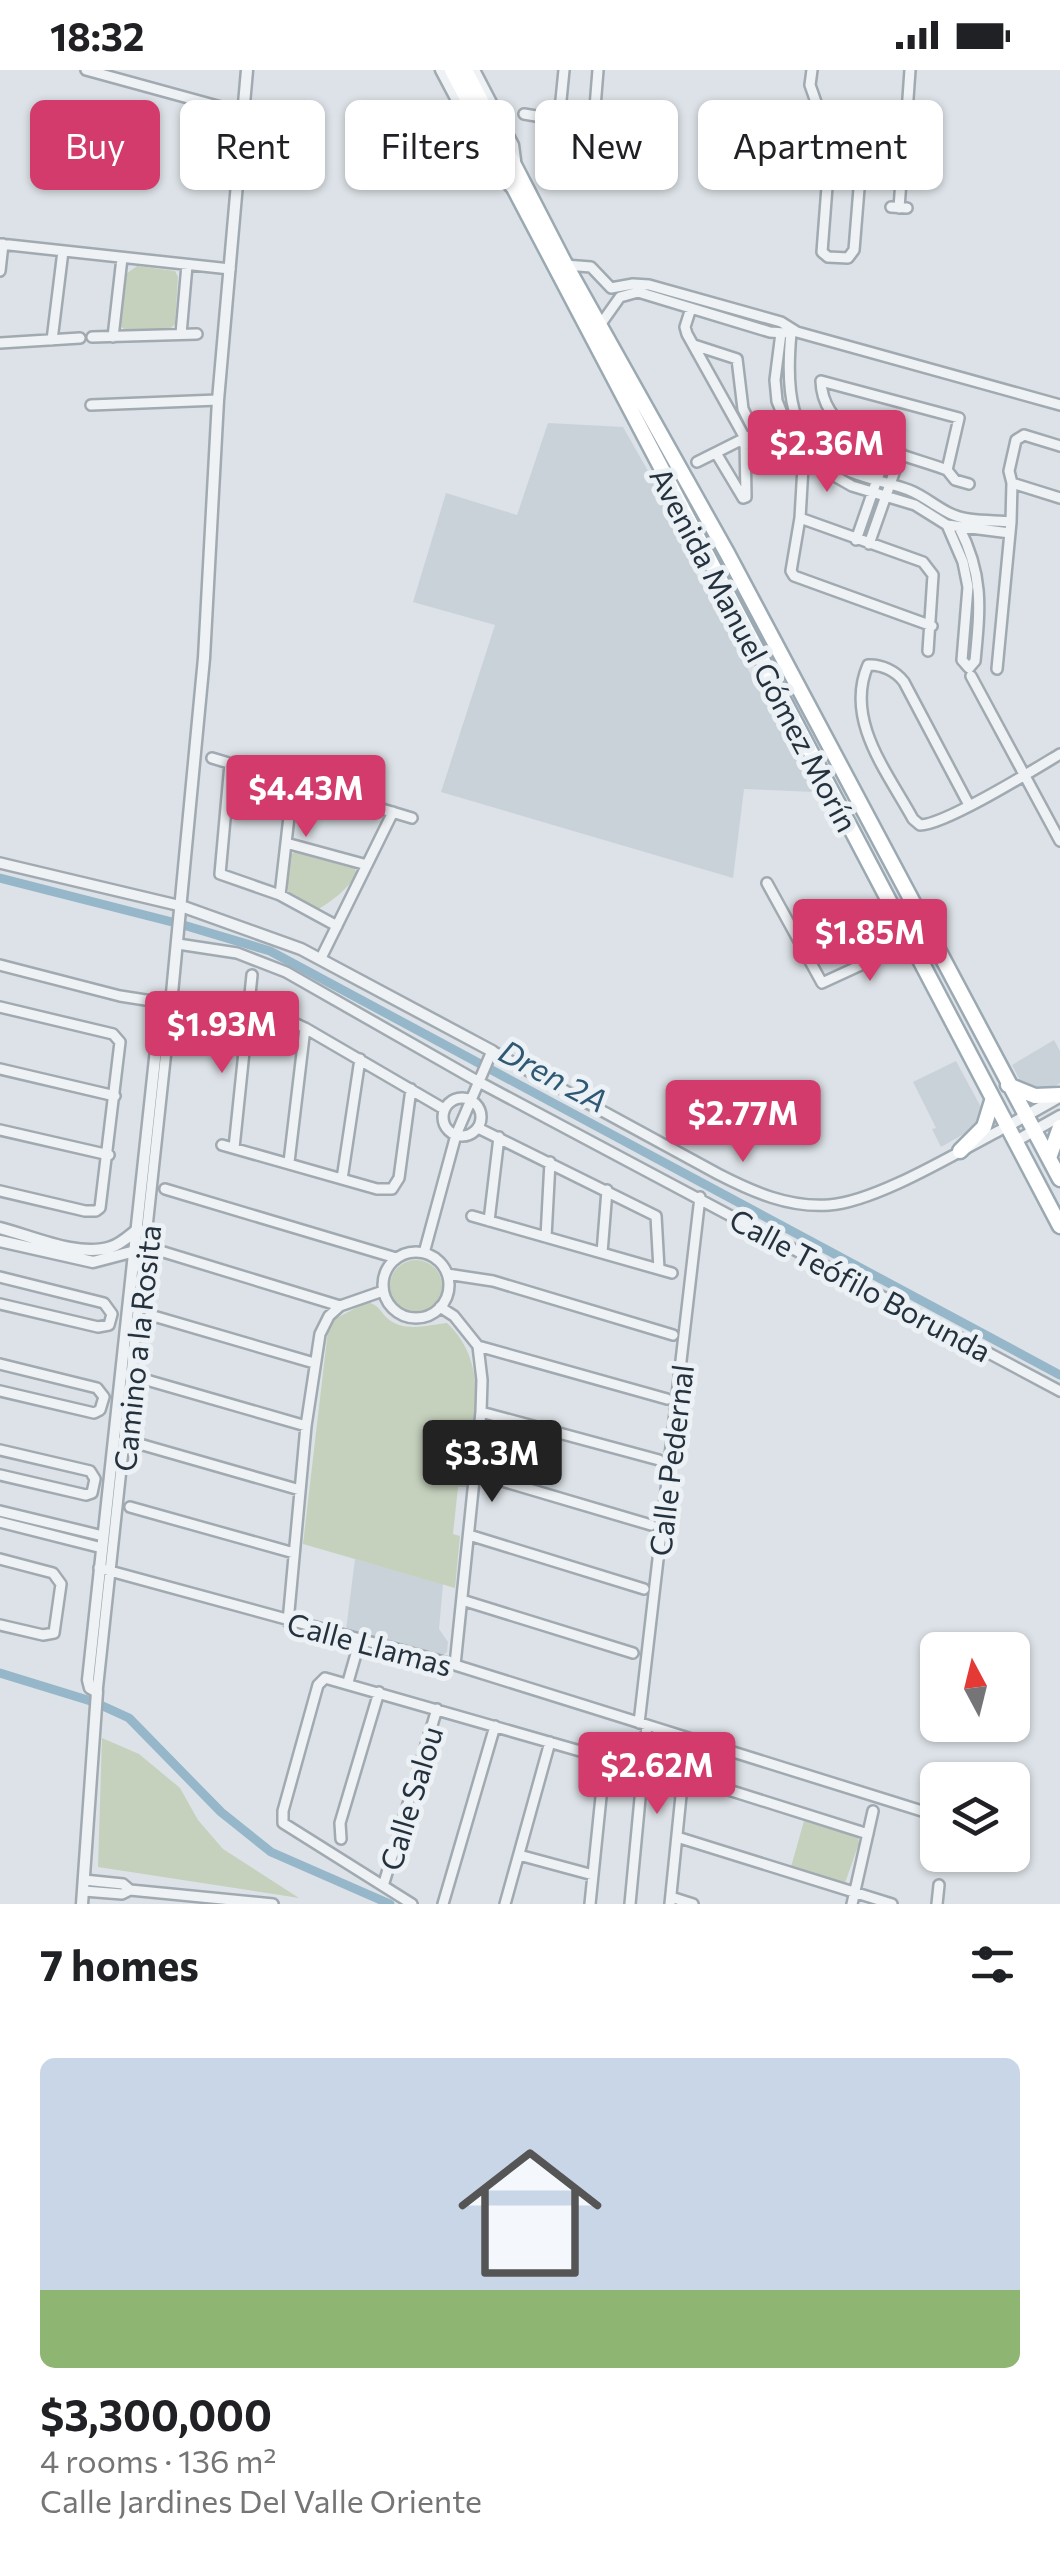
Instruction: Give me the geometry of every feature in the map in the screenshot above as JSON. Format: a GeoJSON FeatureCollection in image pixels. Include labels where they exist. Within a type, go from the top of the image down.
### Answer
{"type":"FeatureCollection","features":[{"type":"Feature","properties":{"kind":"main road","name":"Avenida Manuel Gómez Morín"},"geometry":{"type":"LineString","coordinates":[[452,70],[595,330],[727,552],[1060,1180]]}},
{"type":"Feature","properties":{"kind":"main road","name":"Avenida Manuel Gómez Morín"},"geometry":{"type":"LineString","coordinates":[[465,70],[909,943],[1060,1226]]}},
{"type":"Feature","properties":{"kind":"main road"},"geometry":{"type":"LineString","coordinates":[[1008,1085],[1035,1096],[1060,1096]]}},
{"type":"Feature","properties":{"kind":"main road"},"geometry":{"type":"LineString","coordinates":[[960,1151],[984,1126],[992,1101]]}},
{"type":"Feature","properties":{"kind":"main road"},"geometry":{"type":"LineString","coordinates":[[1049,1158],[1060,1127]]}},
{"type":"Feature","properties":{"kind":"street"},"geometry":{"type":"LineString","coordinates":[[86,70],[196,100]]}},
{"type":"Feature","properties":{"kind":"street"},"geometry":{"type":"LineString","coordinates":[[244,100],[247,70]]}},
{"type":"Feature","properties":{"kind":"street"},"geometry":{"type":"LineString","coordinates":[[441,70],[496,174],[516,191]]}},
{"type":"Feature","properties":{"kind":"street"},"geometry":{"type":"LineString","coordinates":[[474,70],[513,145],[517,171]]}},
{"type":"Feature","properties":{"kind":"street"},"geometry":{"type":"LineString","coordinates":[[561,100],[564,70]]}},
{"type":"Feature","properties":{"kind":"street"},"geometry":{"type":"LineString","coordinates":[[596,100],[598,70]]}},
{"type":"Feature","properties":{"kind":"street"},"geometry":{"type":"LineString","coordinates":[[815,70],[815,100]]}},
{"type":"Feature","properties":{"kind":"street"},"geometry":{"type":"LineString","coordinates":[[899,208],[903,153],[898,146],[904,141],[910,70]]}},
{"type":"Feature","properties":{"kind":"street"},"geometry":{"type":"LineString","coordinates":[[833,109],[865,114],[852,257],[824,255],[833,109]]}},
{"type":"Feature","properties":{"kind":"street"},"geometry":{"type":"LineString","coordinates":[[524,114],[535,116]]}},
{"type":"Feature","properties":{"kind":"street"},"geometry":{"type":"LineString","coordinates":[[91,405],[218,400],[237,190]]}},
{"type":"Feature","properties":{"kind":"street"},"geometry":{"type":"LineString","coordinates":[[0,270],[1,244],[230,269]]}},
{"type":"Feature","properties":{"kind":"street"},"geometry":{"type":"LineString","coordinates":[[52,340],[63,251]]}},
{"type":"Feature","properties":{"kind":"street"},"geometry":{"type":"LineString","coordinates":[[113,336],[122,258]]}},
{"type":"Feature","properties":{"kind":"street"},"geometry":{"type":"LineString","coordinates":[[182,334],[188,265]]}},
{"type":"Feature","properties":{"kind":"street"},"geometry":{"type":"LineString","coordinates":[[565,265],[591,267],[612,288],[650,285],[781,322],[790,332],[790,398],[808,438],[822,454],[842,468],[925,497],[950,514],[1010,528]]}},
{"type":"Feature","properties":{"kind":"street"},"geometry":{"type":"LineString","coordinates":[[595,330],[614,304],[627,294],[638,292],[1060,405]]}},
{"type":"Feature","properties":{"kind":"street"},"geometry":{"type":"LineString","coordinates":[[692,308],[685,327],[745,441],[746,497],[743,498],[716,452]]}},
{"type":"Feature","properties":{"kind":"street"},"geometry":{"type":"LineString","coordinates":[[790,332],[776,391],[790,433],[818,466],[837,478],[915,505],[953,526],[1010,528]]}},
{"type":"Feature","properties":{"kind":"street"},"geometry":{"type":"LineString","coordinates":[[0,343],[198,334]]}},
{"type":"Feature","properties":{"kind":"street"},"geometry":{"type":"LineString","coordinates":[[694,345],[737,359],[743,410],[756,433]]}},
{"type":"Feature","properties":{"kind":"street"},"geometry":{"type":"LineString","coordinates":[[946,470],[959,418],[821,381],[826,403],[843,428],[946,470],[955,480],[968,484]]}},
{"type":"Feature","properties":{"kind":"street","name":"Camino a la Rosita"},"geometry":{"type":"LineString","coordinates":[[96,1697],[88,1680],[102,1542],[135,1251],[181,911],[204,658],[218,400]]}},
{"type":"Feature","properties":{"kind":"street"},"geometry":{"type":"LineString","coordinates":[[697,462],[756,433],[790,433]]}},
{"type":"Feature","properties":{"kind":"street"},"geometry":{"type":"LineString","coordinates":[[997,669],[1010,528],[1012,483],[1008,471],[1020,436],[1060,446]]}},
{"type":"Feature","properties":{"kind":"street"},"geometry":{"type":"LineString","coordinates":[[745,441],[797,444],[808,438]]}},
{"type":"Feature","properties":{"kind":"street"},"geometry":{"type":"LineString","coordinates":[[856,540],[888,448]]}},
{"type":"Feature","properties":{"kind":"street"},"geometry":{"type":"LineString","coordinates":[[869,544],[901,453]]}},
{"type":"Feature","properties":{"kind":"street"},"geometry":{"type":"LineString","coordinates":[[803,467],[794,576],[932,626]]}},
{"type":"Feature","properties":{"kind":"street"},"geometry":{"type":"LineString","coordinates":[[1012,483],[1060,498]]}},
{"type":"Feature","properties":{"kind":"street"},"geometry":{"type":"LineString","coordinates":[[800,518],[924,562],[930,568],[932,626],[928,650]]}},
{"type":"Feature","properties":{"kind":"street"},"geometry":{"type":"LineString","coordinates":[[953,526],[974,559],[980,586],[975,661],[969,668],[962,660],[967,578],[953,526]]}},
{"type":"Feature","properties":{"kind":"street"},"geometry":{"type":"LineString","coordinates":[[969,805],[904,682],[881,666],[868,665],[863,680],[862,722],[913,819],[920,825],[930,825],[969,805],[1025,776],[1060,754]]}},
{"type":"Feature","properties":{"kind":"street"},"geometry":{"type":"LineString","coordinates":[[970,676],[1025,776],[1055,820],[1060,841]]}},
{"type":"Feature","properties":{"kind":"street"},"geometry":{"type":"LineString","coordinates":[[212,758],[412,818]]}},
{"type":"Feature","properties":{"kind":"street"},"geometry":{"type":"LineString","coordinates":[[230,764],[220,874],[280,894],[337,926]]}},
{"type":"Feature","properties":{"kind":"street"},"geometry":{"type":"LineString","coordinates":[[280,894],[292,782]]}},
{"type":"Feature","properties":{"kind":"street"},"geometry":{"type":"LineString","coordinates":[[321,958],[393,812]]}},
{"type":"Feature","properties":{"kind":"street"},"geometry":{"type":"LineString","coordinates":[[286,843],[367,865]]}},
{"type":"Feature","properties":{"kind":"street"},"geometry":{"type":"LineString","coordinates":[[0,863],[277,938],[321,958],[718,1174],[756,1193],[787,1202],[828,1206],[860,1199],[960,1151],[1060,1096]]}},
{"type":"Feature","properties":{"kind":"street"},"geometry":{"type":"LineString","coordinates":[[767,883],[822,983],[909,943]]}},
{"type":"Feature","properties":{"kind":"street","name":"Calle Teófilo Borunda"},"geometry":{"type":"LineString","coordinates":[[178,938],[237,953],[286,972],[1060,1391]]}},
{"type":"Feature","properties":{"kind":"street"},"geometry":{"type":"LineString","coordinates":[[0,964],[166,1004]]}},
{"type":"Feature","properties":{"kind":"street"},"geometry":{"type":"LineString","coordinates":[[234,1148],[252,974]]}},
{"type":"Feature","properties":{"kind":"street"},"geometry":{"type":"LineString","coordinates":[[222,1002],[274,1014],[305,1028],[444,1109]]}},
{"type":"Feature","properties":{"kind":"street","name":"Camino a la Rosita"},"geometry":{"type":"LineString","coordinates":[[82,1904],[96,1697],[112,1571],[166,1004]]}},
{"type":"Feature","properties":{"kind":"street"},"geometry":{"type":"LineString","coordinates":[[0,1006],[117,1036],[120,1046],[102,1204],[96,1212],[0,1191]]}},
{"type":"Feature","properties":{"kind":"street"},"geometry":{"type":"LineString","coordinates":[[289,1162],[305,1028]]}},
{"type":"Feature","properties":{"kind":"street"},"geometry":{"type":"LineString","coordinates":[[424,1253],[456,1135],[491,1053]]}},
{"type":"Feature","properties":{"kind":"street"},"geometry":{"type":"LineString","coordinates":[[342,1179],[360,1058]]}},
{"type":"Feature","properties":{"kind":"street"},"geometry":{"type":"LineString","coordinates":[[0,1068],[115,1096]]}},
{"type":"Feature","properties":{"kind":"street"},"geometry":{"type":"LineString","coordinates":[[222,1145],[377,1189],[392,1189],[399,1178],[412,1089]]}},
{"type":"Feature","properties":{"kind":"street"},"geometry":{"type":"LineString","coordinates":[[469,1099],[479,1109],[478,1128],[467,1136],[456,1135],[445,1126],[444,1109],[452,1100],[469,1099]]}},
{"type":"Feature","properties":{"kind":"street"},"geometry":{"type":"LineString","coordinates":[[1014,1142],[1060,1116]]}},
{"type":"Feature","properties":{"kind":"street"},"geometry":{"type":"LineString","coordinates":[[478,1128],[606,1190],[658,1220],[659,1269]]}},
{"type":"Feature","properties":{"kind":"street"},"geometry":{"type":"LineString","coordinates":[[0,1130],[108,1155]]}},
{"type":"Feature","properties":{"kind":"street"},"geometry":{"type":"LineString","coordinates":[[489,1221],[498,1137]]}},
{"type":"Feature","properties":{"kind":"street"},"geometry":{"type":"LineString","coordinates":[[546,1237],[550,1162]]}},
{"type":"Feature","properties":{"kind":"street"},"geometry":{"type":"LineString","coordinates":[[164,1189],[396,1258]]}},
{"type":"Feature","properties":{"kind":"street"},"geometry":{"type":"LineString","coordinates":[[602,1252],[606,1190]]}},
{"type":"Feature","properties":{"kind":"street","name":"Calle Pedernal"},"geometry":{"type":"LineString","coordinates":[[630,1904],[643,1724],[700,1197]]}},
{"type":"Feature","properties":{"kind":"street"},"geometry":{"type":"LineString","coordinates":[[472,1216],[672,1272]]}},
{"type":"Feature","properties":{"kind":"street"},"geometry":{"type":"LineString","coordinates":[[0,1228],[76,1248],[98,1249],[120,1243],[138,1229]]}},
{"type":"Feature","properties":{"kind":"street"},"geometry":{"type":"LineString","coordinates":[[0,1241],[92,1262],[135,1251]]}},
{"type":"Feature","properties":{"kind":"street"},"geometry":{"type":"LineString","coordinates":[[157,1250],[340,1306]]}},
{"type":"Feature","properties":{"kind":"street"},"geometry":{"type":"LineString","coordinates":[[424,1253],[438,1261],[448,1274],[448,1292],[432,1314],[412,1318],[393,1309],[383,1291],[385,1272],[404,1254],[424,1253]]}},
{"type":"Feature","properties":{"kind":"street"},"geometry":{"type":"LineString","coordinates":[[448,1274],[493,1281],[672,1335]]}},
{"type":"Feature","properties":{"kind":"street"},"geometry":{"type":"LineString","coordinates":[[0,1277],[104,1303],[112,1314],[109,1324],[98,1327],[0,1304]]}},
{"type":"Feature","properties":{"kind":"street"},"geometry":{"type":"LineString","coordinates":[[21,1309],[27,1284]]}},
{"type":"Feature","properties":{"kind":"street"},"geometry":{"type":"LineString","coordinates":[[288,1622],[306,1426],[323,1325],[340,1306],[383,1291]]}},
{"type":"Feature","properties":{"kind":"street"},"geometry":{"type":"LineString","coordinates":[[440,1308],[454,1316],[478,1346],[482,1380],[455,1665]]}},
{"type":"Feature","properties":{"kind":"street"},"geometry":{"type":"LineString","coordinates":[[150,1315],[314,1362]]}},
{"type":"Feature","properties":{"kind":"street"},"geometry":{"type":"LineString","coordinates":[[478,1346],[667,1398]]}},
{"type":"Feature","properties":{"kind":"street"},"geometry":{"type":"LineString","coordinates":[[0,1364],[104,1393],[98,1412],[0,1391]]}},
{"type":"Feature","properties":{"kind":"street"},"geometry":{"type":"LineString","coordinates":[[13,1394],[18,1369]]}},
{"type":"Feature","properties":{"kind":"street"},"geometry":{"type":"LineString","coordinates":[[143,1379],[306,1426]]}},
{"type":"Feature","properties":{"kind":"street"},"geometry":{"type":"LineString","coordinates":[[480,1412],[659,1460]]}},
{"type":"Feature","properties":{"kind":"street"},"geometry":{"type":"LineString","coordinates":[[136,1443],[300,1490]]}},
{"type":"Feature","properties":{"kind":"street"},"geometry":{"type":"LineString","coordinates":[[6,1451],[92,1472],[95,1479],[93,1490],[84,1494],[3,1476],[6,1451]]}},
{"type":"Feature","properties":{"kind":"street"},"geometry":{"type":"LineString","coordinates":[[476,1473],[651,1525]]}},
{"type":"Feature","properties":{"kind":"street"},"geometry":{"type":"LineString","coordinates":[[130,1506],[294,1553]]}},
{"type":"Feature","properties":{"kind":"street"},"geometry":{"type":"LineString","coordinates":[[0,1511],[102,1542]]}},
{"type":"Feature","properties":{"kind":"street"},"geometry":{"type":"LineString","coordinates":[[0,1522],[102,1542]]}},
{"type":"Feature","properties":{"kind":"street"},"geometry":{"type":"LineString","coordinates":[[469,1535],[644,1589]]}},
{"type":"Feature","properties":{"kind":"street"},"geometry":{"type":"LineString","coordinates":[[0,1560],[54,1572],[61,1584],[54,1632],[42,1635],[0,1625]]}},
{"type":"Feature","properties":{"kind":"street","name":"Calle Llamas"},"geometry":{"type":"LineString","coordinates":[[100,1568],[455,1665],[920,1810]]}},
{"type":"Feature","properties":{"kind":"street"},"geometry":{"type":"LineString","coordinates":[[462,1600],[633,1652]]}},
{"type":"Feature","properties":{"kind":"street"},"geometry":{"type":"LineString","coordinates":[[348,1682],[360,1640]]}},
{"type":"Feature","properties":{"kind":"street"},"geometry":{"type":"LineString","coordinates":[[412,1904],[283,1822],[318,1685],[324,1678],[629,1765]]}},
{"type":"Feature","properties":{"kind":"street"},"geometry":{"type":"LineString","coordinates":[[341,1839],[340,1823],[379,1692]]}},
{"type":"Feature","properties":{"kind":"street","name":"Calle Salou"},"geometry":{"type":"LineString","coordinates":[[383,1886],[437,1709]]}},
{"type":"Feature","properties":{"kind":"street"},"geometry":{"type":"LineString","coordinates":[[442,1904],[495,1726]]}},
{"type":"Feature","properties":{"kind":"street"},"geometry":{"type":"LineString","coordinates":[[505,1904],[550,1742]]}},
{"type":"Feature","properties":{"kind":"street"},"geometry":{"type":"LineString","coordinates":[[590,1904],[605,1758]]}},
{"type":"Feature","properties":{"kind":"street"},"geometry":{"type":"LineString","coordinates":[[659,1768],[868,1834]]}},
{"type":"Feature","properties":{"kind":"street"},"geometry":{"type":"LineString","coordinates":[[683,1776],[670,1900],[694,1904]]}},
{"type":"Feature","properties":{"kind":"street"},"geometry":{"type":"LineString","coordinates":[[852,1904],[874,1811]]}},
{"type":"Feature","properties":{"kind":"street"},"geometry":{"type":"LineString","coordinates":[[677,1837],[892,1904]]}},
{"type":"Feature","properties":{"kind":"street"},"geometry":{"type":"LineString","coordinates":[[518,1855],[593,1876]]}},
{"type":"Feature","properties":{"kind":"street"},"geometry":{"type":"LineString","coordinates":[[937,1904],[939,1885]]}},
{"type":"Feature","properties":{"kind":"street"},"geometry":{"type":"LineString","coordinates":[[84,1886],[181,1899],[273,1904]]}},
{"type":"Feature","properties":{"kind":"shaded area"},"geometry":{"type":"Polygon","coordinates":[[[548,423],[623,427],[705,571],[695,572],[815,792],[744,789],[733,878],[441,792],[495,625],[413,602],[446,493],[517,515],[548,423]]]}},
{"type":"Feature","properties":{"kind":"shaded area"},"geometry":{"type":"Polygon","coordinates":[[[1054,1040],[1060,1051],[1060,1083],[1047,1090],[1023,1086],[1012,1065],[1054,1040]]]}},
{"type":"Feature","properties":{"kind":"shaded area"},"geometry":{"type":"Polygon","coordinates":[[[956,1061],[982,1109],[983,1123],[941,1147],[913,1082],[956,1061]]]}},
{"type":"Feature","properties":{"kind":"shaded area"},"geometry":{"type":"Polygon","coordinates":[[[355,1559],[443,1584],[439,1629],[448,1642],[447,1652],[441,1657],[346,1630],[355,1559]]]}},
{"type":"Feature","properties":{"kind":"green space"},"geometry":{"type":"Polygon","coordinates":[[[137,266],[175,271],[175,324],[170,329],[127,331],[120,326],[126,274],[137,266]]]}},
{"type":"Feature","properties":{"kind":"green space"},"geometry":{"type":"Polygon","coordinates":[[[291,854],[355,869],[357,874],[338,895],[315,911],[288,890],[291,854]]]}},
{"type":"Feature","properties":{"kind":"green space"},"geometry":{"type":"Polygon","coordinates":[[[416,1260],[435,1267],[442,1286],[435,1305],[416,1312],[397,1305],[390,1286],[397,1267],[416,1260]]]}},
{"type":"Feature","properties":{"kind":"green space"},"geometry":{"type":"Polygon","coordinates":[[[367,1302],[400,1325],[447,1323],[470,1359],[475,1379],[475,1421],[466,1487],[458,1487],[453,1534],[460,1536],[455,1588],[303,1544],[328,1330],[331,1321],[367,1302]]]}},
{"type":"Feature","properties":{"kind":"green space"},"geometry":{"type":"Polygon","coordinates":[[[102,1738],[139,1754],[180,1788],[198,1820],[223,1849],[299,1898],[98,1867],[102,1738]]]}},
{"type":"Feature","properties":{"kind":"green space"},"geometry":{"type":"Polygon","coordinates":[[[804,1821],[858,1837],[845,1883],[791,1867],[804,1821]]]}},
{"type":"Feature","properties":{"kind":"waterway","name":"Dren 2A"},"geometry":{"type":"LineString","coordinates":[[0,878],[270,951],[1060,1375]]}},
{"type":"Feature","properties":{"kind":"waterway"},"geometry":{"type":"LineString","coordinates":[[0,1673],[94,1702],[129,1718],[221,1812],[271,1852],[390,1904]]}}]}
